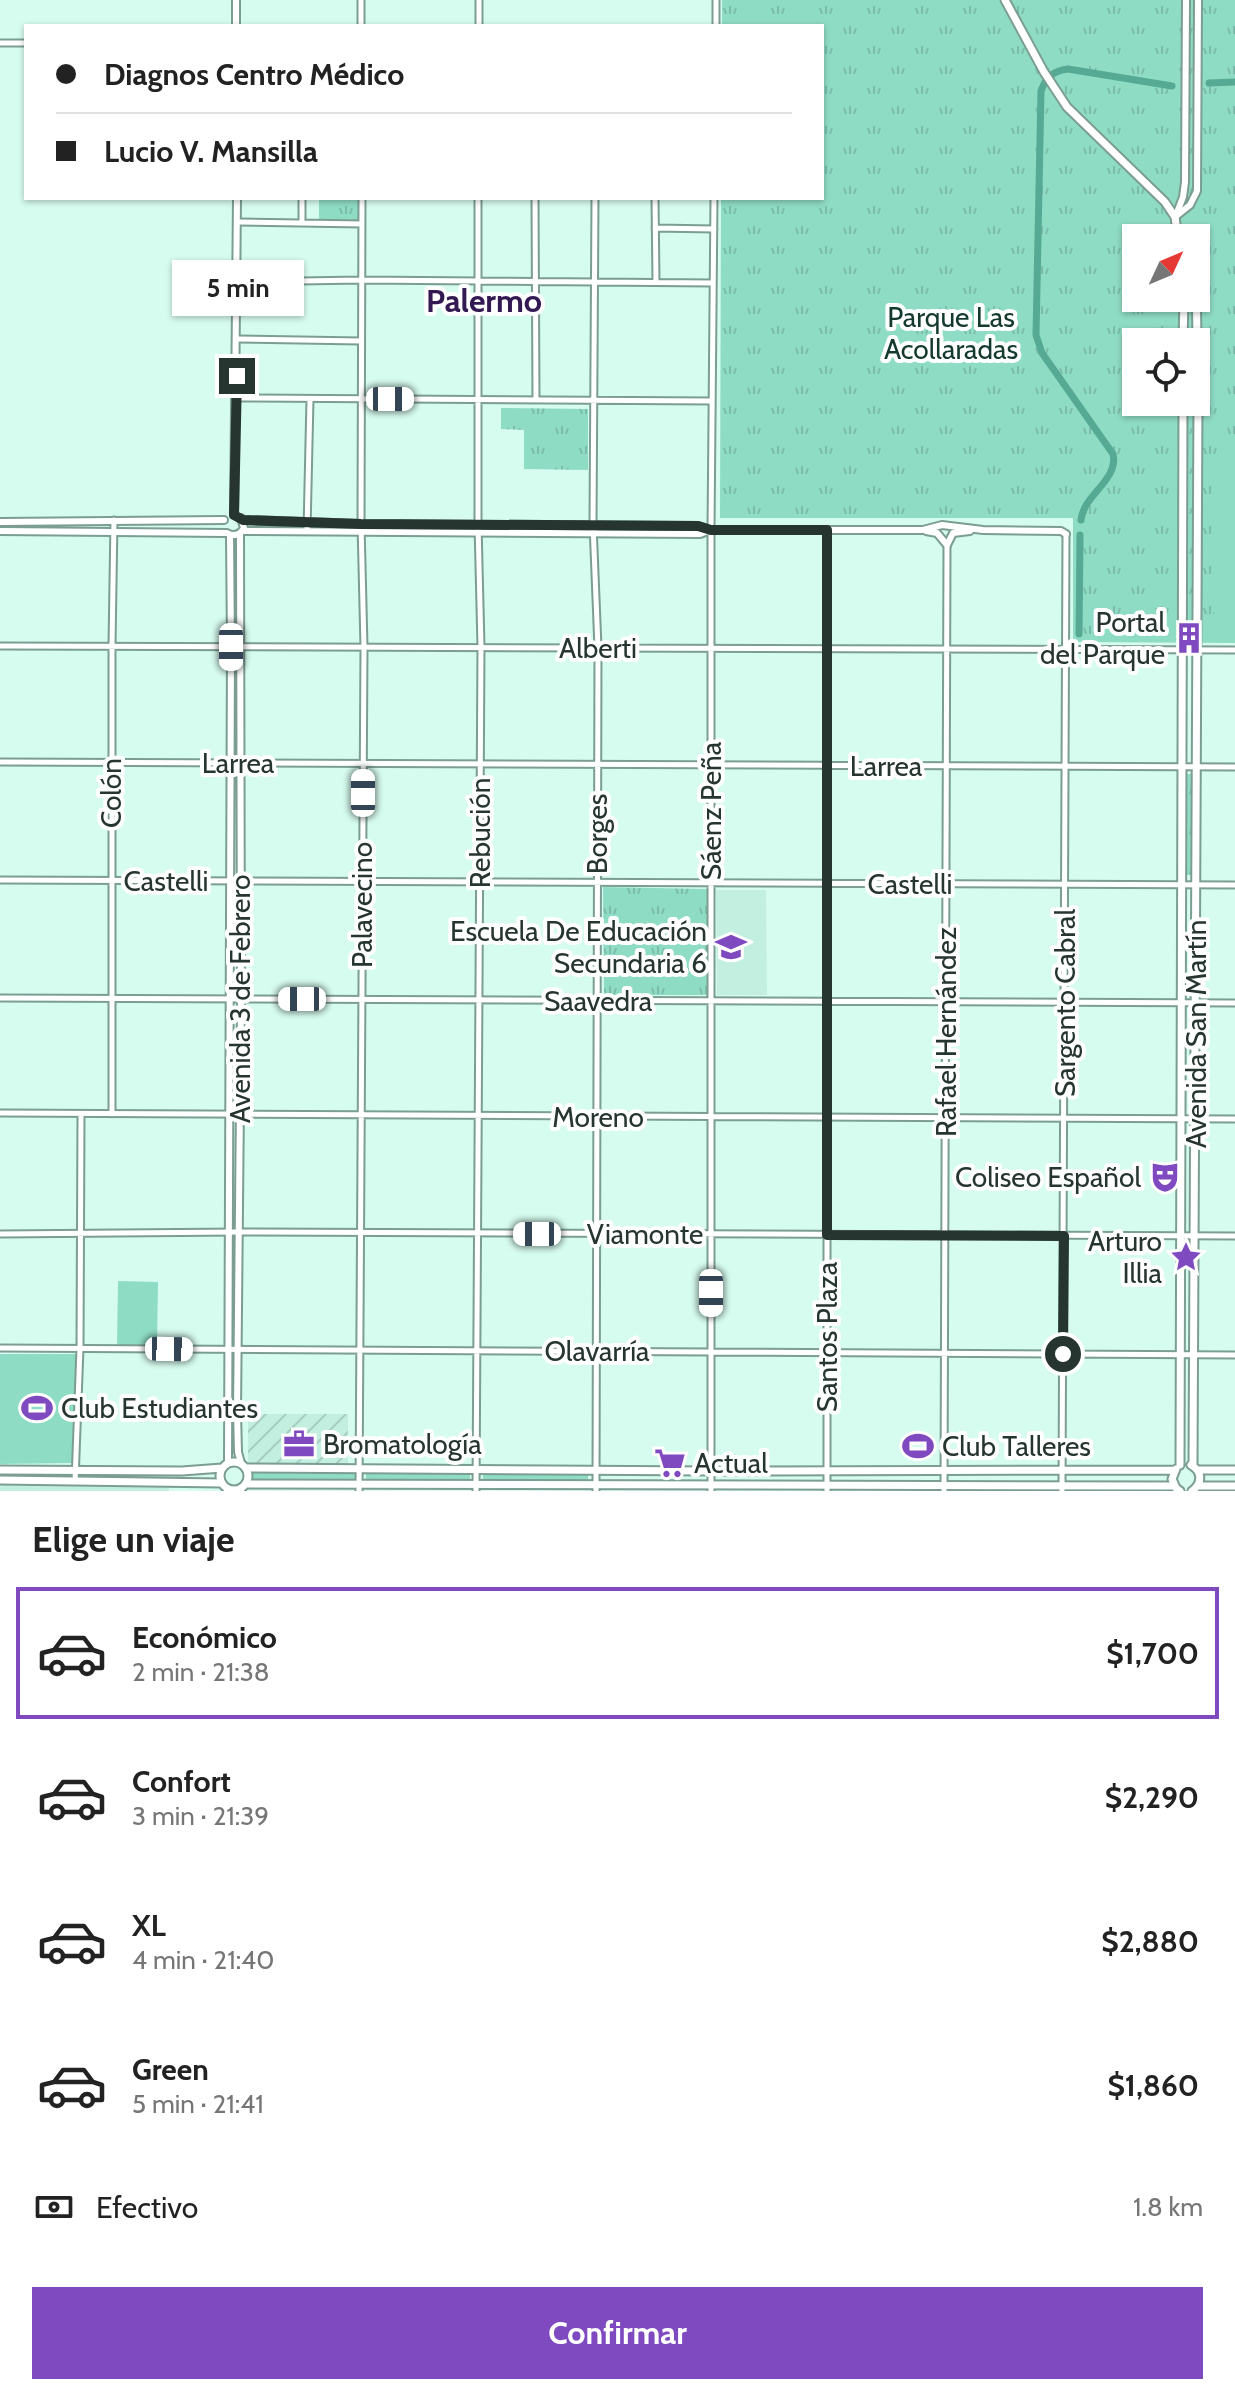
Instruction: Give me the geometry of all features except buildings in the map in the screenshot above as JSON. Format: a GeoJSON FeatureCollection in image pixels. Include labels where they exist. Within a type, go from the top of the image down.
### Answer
{"type":"FeatureCollection","features":[{"type":"Feature","properties":{"kind":"main road"},"geometry":{"type":"LineString","coordinates":[[1005,0],[1044,72],[1077,119],[1165,202],[1176,224]]}},
{"type":"Feature","properties":{"kind":"main road","name":"Avenida San Martín"},"geometry":{"type":"LineString","coordinates":[[1177,1488],[1172,1479],[1177,1468],[1180,1355],[1183,416]]}},
{"type":"Feature","properties":{"kind":"main road","name":"Avenida San Martín"},"geometry":{"type":"LineString","coordinates":[[1195,1488],[1200,1478],[1196,1468],[1194,1355],[1197,416]]}},
{"type":"Feature","properties":{"kind":"main road"},"geometry":{"type":"LineString","coordinates":[[0,1470],[205,1470],[233,1461],[244,1466],[359,1469],[1063,1472],[1177,1468],[1185,1464],[1196,1468],[1235,1470]]}},
{"type":"Feature","properties":{"kind":"main road"},"geometry":{"type":"LineString","coordinates":[[225,1465],[220,1477],[226,1488]]}},
{"type":"Feature","properties":{"kind":"main road"},"geometry":{"type":"LineString","coordinates":[[242,1488],[248,1476],[244,1466]]}},
{"type":"Feature","properties":{"kind":"main road"},"geometry":{"type":"LineString","coordinates":[[0,1480],[226,1488],[1177,1488]]}},
{"type":"Feature","properties":{"kind":"main road"},"geometry":{"type":"LineString","coordinates":[[1195,1488],[1235,1486]]}},
{"type":"Feature","properties":{"kind":"street"},"geometry":{"type":"LineString","coordinates":[[236,0],[236,24]]}},
{"type":"Feature","properties":{"kind":"street"},"geometry":{"type":"LineString","coordinates":[[361,0],[361,24]]}},
{"type":"Feature","properties":{"kind":"street"},"geometry":{"type":"LineString","coordinates":[[479,0],[479,24]]}},
{"type":"Feature","properties":{"kind":"street"},"geometry":{"type":"LineString","coordinates":[[716,0],[716,24]]}},
{"type":"Feature","properties":{"kind":"street"},"geometry":{"type":"LineString","coordinates":[[1175,217],[1185,182],[1186,0]]}},
{"type":"Feature","properties":{"kind":"street"},"geometry":{"type":"LineString","coordinates":[[1175,217],[1190,205],[1197,191],[1198,0]]}},
{"type":"Feature","properties":{"kind":"street"},"geometry":{"type":"LineString","coordinates":[[0,43],[24,43]]}},
{"type":"Feature","properties":{"kind":"street"},"geometry":{"type":"LineString","coordinates":[[234,515],[237,200]]}},
{"type":"Feature","properties":{"kind":"street"},"geometry":{"type":"LineString","coordinates":[[302,200],[302,223]]}},
{"type":"Feature","properties":{"kind":"street","name":"Palavecino"},"geometry":{"type":"LineString","coordinates":[[359,1487],[364,647],[361,528],[362,200]]}},
{"type":"Feature","properties":{"kind":"street","name":"Rebución"},"geometry":{"type":"LineString","coordinates":[[476,1488],[481,647],[478,200]]}},
{"type":"Feature","properties":{"kind":"street"},"geometry":{"type":"LineString","coordinates":[[535,200],[536,400]]}},
{"type":"Feature","properties":{"kind":"street","name":"Borges"},"geometry":{"type":"LineString","coordinates":[[595,200],[593,524],[598,648],[596,1488]]}},
{"type":"Feature","properties":{"kind":"street"},"geometry":{"type":"LineString","coordinates":[[655,200],[656,282]]}},
{"type":"Feature","properties":{"kind":"street","name":"Sáenz Peña"},"geometry":{"type":"LineString","coordinates":[[711,1488],[714,200]]}},
{"type":"Feature","properties":{"kind":"street"},"geometry":{"type":"LineString","coordinates":[[238,222],[362,224]]}},
{"type":"Feature","properties":{"kind":"street"},"geometry":{"type":"LineString","coordinates":[[655,228],[714,229]]}},
{"type":"Feature","properties":{"kind":"street"},"geometry":{"type":"LineString","coordinates":[[237,282],[713,283]]}},
{"type":"Feature","properties":{"kind":"street"},"geometry":{"type":"LineString","coordinates":[[237,339],[361,341]]}},
{"type":"Feature","properties":{"kind":"street"},"geometry":{"type":"LineString","coordinates":[[237,398],[712,401]]}},
{"type":"Feature","properties":{"kind":"street"},"geometry":{"type":"LineString","coordinates":[[307,527],[310,399]]}},
{"type":"Feature","properties":{"kind":"street"},"geometry":{"type":"LineString","coordinates":[[0,522],[224,520],[234,515]]}},
{"type":"Feature","properties":{"kind":"street"},"geometry":{"type":"LineString","coordinates":[[234,515],[243,520],[307,527],[478,528],[593,524],[698,526],[711,530],[923,530],[937,533],[947,545],[953,533],[983,530]]}},
{"type":"Feature","properties":{"kind":"street","name":"Colón"},"geometry":{"type":"LineString","coordinates":[[112,1114],[114,520]]}},
{"type":"Feature","properties":{"kind":"street"},"geometry":{"type":"LineString","coordinates":[[224,520],[223,527],[228,534]]}},
{"type":"Feature","properties":{"kind":"street"},"geometry":{"type":"LineString","coordinates":[[241,532],[243,520]]}},
{"type":"Feature","properties":{"kind":"street"},"geometry":{"type":"LineString","coordinates":[[536,524],[536,533]]}},
{"type":"Feature","properties":{"kind":"street"},"geometry":{"type":"LineString","coordinates":[[923,530],[942,525],[983,530],[1061,531],[1066,534]]}},
{"type":"Feature","properties":{"kind":"street"},"geometry":{"type":"LineString","coordinates":[[0,531],[228,534],[307,527]]}},
{"type":"Feature","properties":{"kind":"street"},"geometry":{"type":"LineString","coordinates":[[478,528],[536,533],[700,534],[711,530]]}},
{"type":"Feature","properties":{"kind":"street","name":"Santos Plaza"},"geometry":{"type":"LineString","coordinates":[[827,530],[827,1488]]}},
{"type":"Feature","properties":{"kind":"street","name":"Avenida 3 de Febrero"},"geometry":{"type":"LineString","coordinates":[[241,532],[241,1115],[237,1412],[238,1452],[244,1466]]}},
{"type":"Feature","properties":{"kind":"street","name":"Avenida 3 de Febrero"},"geometry":{"type":"LineString","coordinates":[[225,1465],[228,1412],[231,763],[228,534]]}},
{"type":"Feature","properties":{"kind":"street","name":"Sargento Cabral"},"geometry":{"type":"LineString","coordinates":[[1062,1488],[1066,534]]}},
{"type":"Feature","properties":{"kind":"street","name":"Rafael Hernández"},"geometry":{"type":"LineString","coordinates":[[944,1488],[947,545]]}},
{"type":"Feature","properties":{"kind":"street","name":"Alberti"},"geometry":{"type":"LineString","coordinates":[[0,646],[1235,650]]}},
{"type":"Feature","properties":{"kind":"street","name":"Larrea"},"geometry":{"type":"LineString","coordinates":[[0,762],[1235,767]]}},
{"type":"Feature","properties":{"kind":"street","name":"Castelli"},"geometry":{"type":"LineString","coordinates":[[0,880],[1235,885]]}},
{"type":"Feature","properties":{"kind":"street","name":"Saavedra"},"geometry":{"type":"LineString","coordinates":[[0,998],[1235,1003]]}},
{"type":"Feature","properties":{"kind":"street","name":"Moreno"},"geometry":{"type":"LineString","coordinates":[[0,1113],[1235,1119]]}},
{"type":"Feature","properties":{"kind":"street"},"geometry":{"type":"LineString","coordinates":[[75,1481],[80,1348],[81,1114]]}},
{"type":"Feature","properties":{"kind":"street","name":"Viamonte"},"geometry":{"type":"LineString","coordinates":[[0,1234],[1235,1236]]}},
{"type":"Feature","properties":{"kind":"street"},"geometry":{"type":"LineString","coordinates":[[228,1294],[238,1294]]}},
{"type":"Feature","properties":{"kind":"street","name":"Olavarría"},"geometry":{"type":"LineString","coordinates":[[0,1348],[1235,1355]]}},
{"type":"Feature","properties":{"kind":"street"},"geometry":{"type":"LineString","coordinates":[[228,1412],[237,1412]]}},
{"type":"Feature","properties":{"kind":"shaded area"},"geometry":{"type":"Polygon","coordinates":[[[716,890],[766,890],[767,995],[717,995],[716,890]]]}},
{"type":"Feature","properties":{"kind":"shaded area"},"geometry":{"type":"Polygon","coordinates":[[[248,1414],[348,1414],[348,1464],[248,1464],[248,1414]]]}},
{"type":"Feature","properties":{"kind":"shaded area"},"geometry":{"type":"Polygon","coordinates":[[[0,1484],[169,1487],[169,1491],[0,1491],[0,1484]]]}},
{"type":"Feature","properties":{"kind":"green space","name":"Parque Las Acollaradas"},"geometry":{"type":"Polygon","coordinates":[[[722,0],[1235,0],[1235,643],[1073,642],[1073,518],[720,518],[721,200],[824,200],[824,24],[722,24],[722,0]]]}},
{"type":"Feature","properties":{"kind":"green space"},"geometry":{"type":"Polygon","coordinates":[[[319,200],[358,200],[358,220],[319,220],[319,200]]]}},
{"type":"Feature","properties":{"kind":"green space"},"geometry":{"type":"Polygon","coordinates":[[[501,408],[588,409],[588,470],[524,469],[524,430],[501,429],[501,408]]]}},
{"type":"Feature","properties":{"kind":"green space"},"geometry":{"type":"Polygon","coordinates":[[[1235,456],[1235,638],[1220,624],[1211,605],[1212,487],[1220,469],[1235,456]]]}},
{"type":"Feature","properties":{"kind":"green space"},"geometry":{"type":"Polygon","coordinates":[[[1186,774],[1192,774],[1192,875],[1186,875],[1186,774]]]}},
{"type":"Feature","properties":{"kind":"green space"},"geometry":{"type":"Polygon","coordinates":[[[603,887],[708,889],[708,995],[604,995],[603,887]]]}},
{"type":"Feature","properties":{"kind":"green space"},"geometry":{"type":"Polygon","coordinates":[[[118,1281],[158,1282],[157,1346],[117,1346],[118,1281]]]}},
{"type":"Feature","properties":{"kind":"green space","name":"Club Estudiantes"},"geometry":{"type":"Polygon","coordinates":[[[0,1354],[76,1354],[73,1463],[0,1464],[0,1354]]]}},
{"type":"Feature","properties":{"kind":"green space"},"geometry":{"type":"Polygon","coordinates":[[[252,1473],[356,1474],[356,1480],[252,1480],[252,1473]]]}},
{"type":"Feature","properties":{"kind":"green space"},"geometry":{"type":"Polygon","coordinates":[[[366,1473],[470,1473],[470,1480],[366,1479],[366,1473]]]}},
{"type":"Feature","properties":{"kind":"green space"},"geometry":{"type":"Polygon","coordinates":[[[483,1474],[588,1474],[588,1481],[483,1480],[483,1474]]]}},
{"type":"Feature","properties":{"kind":"waterway"},"geometry":{"type":"LineString","coordinates":[[1081,520],[1083,511],[1111,472],[1113,454],[1042,353],[1036,335],[1041,91],[1051,76],[1068,69],[1172,86]]}},
{"type":"Feature","properties":{"kind":"waterway"},"geometry":{"type":"LineString","coordinates":[[1209,83],[1235,82]]}},
{"type":"Feature","properties":{"kind":"waterway"},"geometry":{"type":"LineString","coordinates":[[1079,634],[1080,535]]}},
{"type":"Feature","properties":{"kind":"place","name":"Portal del Parque"},"geometry":{"type":"Point","coordinates":[1189,638]}},
{"type":"Feature","properties":{"kind":"place","name":"Escuela De Educación Secundaria 6"},"geometry":{"type":"Point","coordinates":[731,947]}},
{"type":"Feature","properties":{"kind":"place","name":"Coliseo Español"},"geometry":{"type":"Point","coordinates":[1165,1177]}},
{"type":"Feature","properties":{"kind":"place","name":"Arturo Illia"},"geometry":{"type":"Point","coordinates":[1186,1257]}},
{"type":"Feature","properties":{"kind":"place","name":"Club Estudiantes"},"geometry":{"type":"Point","coordinates":[37,1408]}},
{"type":"Feature","properties":{"kind":"place","name":"Bromatología"},"geometry":{"type":"Point","coordinates":[299,1444]}},
{"type":"Feature","properties":{"kind":"place","name":"Club Talleres"},"geometry":{"type":"Point","coordinates":[918,1446]}},
{"type":"Feature","properties":{"kind":"place","name":"Actual"},"geometry":{"type":"Point","coordinates":[670,1463]}},
{"type":"Feature","properties":{"kind":"district","name":"Palermo"},"geometry":{"type":"Point","coordinates":[484,301]}},
{"type":"Feature","properties":{"kind":"route"},"geometry":{"type":"LineString","coordinates":[[237,376],[234,515],[243,520],[361,524],[619,524],[698,526],[711,530],[827,530],[827,1235],[1064,1236],[1063,1354]]}}]}
